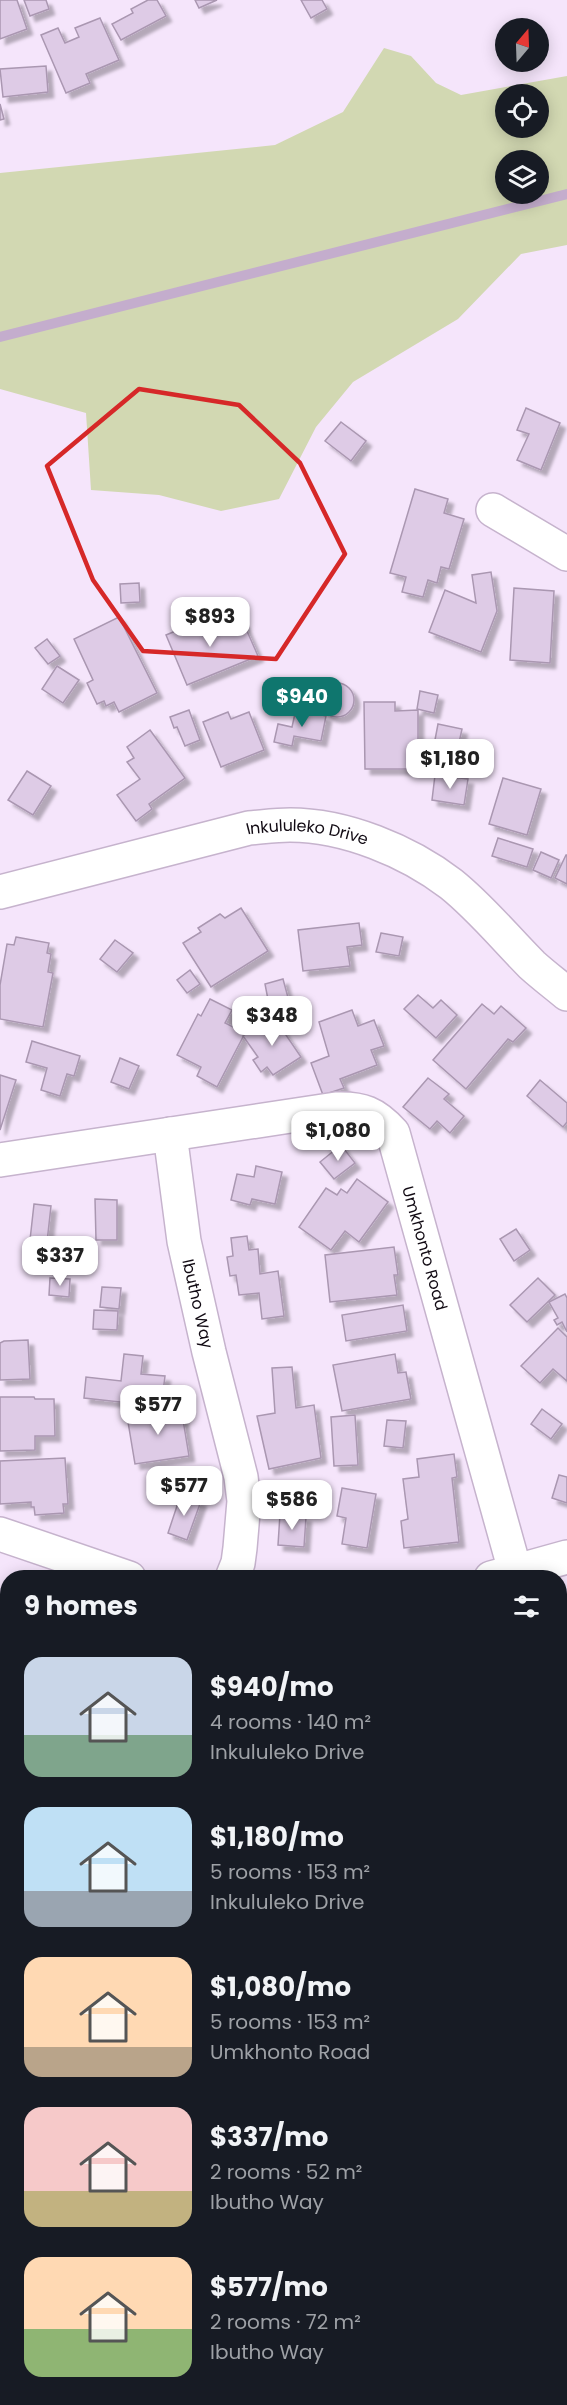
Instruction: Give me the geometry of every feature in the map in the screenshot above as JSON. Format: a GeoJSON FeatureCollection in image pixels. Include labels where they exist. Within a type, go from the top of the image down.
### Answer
{"type":"FeatureCollection","features":[{"type":"Feature","properties":{"kind":"street"},"geometry":{"type":"LineString","coordinates":[[493,510],[567,554]]}},
{"type":"Feature","properties":{"kind":"street","name":"Inkululeko Drive"},"geometry":{"type":"LineString","coordinates":[[0,892],[249,828],[291,825],[318,827],[352,835],[390,849],[421,864],[451,884],[475,905],[533,965],[567,994]]}},
{"type":"Feature","properties":{"kind":"street","name":"Umkhonto Road"},"geometry":{"type":"LineString","coordinates":[[0,1160],[336,1109],[356,1108],[376,1118],[393,1133],[506,1570]]}},
{"type":"Feature","properties":{"kind":"street","name":"Ibutho Way"},"geometry":{"type":"LineString","coordinates":[[170,1134],[184,1241],[208,1352],[241,1477],[244,1501],[240,1548],[235,1570]]}},
{"type":"Feature","properties":{"kind":"street"},"geometry":{"type":"LineString","coordinates":[[0,1534],[106,1570]]}},
{"type":"Feature","properties":{"kind":"street"},"geometry":{"type":"LineString","coordinates":[[527,1570],[567,1557]]}},
{"type":"Feature","properties":{"kind":"highlighted area"},"geometry":{"type":"Polygon","coordinates":[[[139,389],[239,405],[300,463],[345,554],[276,659],[143,651],[93,580],[47,466],[139,389]]]}},
{"type":"Feature","properties":{"kind":"green space"},"geometry":{"type":"Polygon","coordinates":[[[384,48],[411,56],[436,83],[461,95],[495,89],[495,138],[549,138],[549,84],[522,84],[567,76],[567,245],[521,254],[458,319],[353,382],[316,427],[279,499],[221,511],[159,495],[91,490],[86,413],[0,389],[0,173],[275,145],[343,112],[384,48]]]}},
{"type":"Feature","properties":{"kind":"building"},"geometry":{"type":"Polygon","coordinates":[[[0,0],[17,0],[27,29],[0,39],[0,0]]]}},
{"type":"Feature","properties":{"kind":"building"},"geometry":{"type":"Polygon","coordinates":[[[24,0],[46,0],[49,9],[30,16],[24,0]]]}},
{"type":"Feature","properties":{"kind":"building"},"geometry":{"type":"Polygon","coordinates":[[[148,0],[157,0],[166,16],[121,40],[112,24],[133,13],[131,9],[148,0]]]}},
{"type":"Feature","properties":{"kind":"building"},"geometry":{"type":"Polygon","coordinates":[[[195,0],[217,0],[199,8],[195,0]]]}},
{"type":"Feature","properties":{"kind":"building"},"geometry":{"type":"Polygon","coordinates":[[[301,0],[322,0],[327,9],[311,18],[301,0]]]}},
{"type":"Feature","properties":{"kind":"building"},"geometry":{"type":"Polygon","coordinates":[[[100,18],[119,60],[86,74],[90,83],[66,93],[41,35],[58,28],[65,43],[79,37],[75,28],[100,18]]]}},
{"type":"Feature","properties":{"kind":"building"},"geometry":{"type":"Polygon","coordinates":[[[46,66],[48,92],[3,97],[0,69],[46,66]]]}},
{"type":"Feature","properties":{"kind":"building"},"geometry":{"type":"Polygon","coordinates":[[[0,104],[4,119],[0,120],[0,104]]]}},
{"type":"Feature","properties":{"kind":"building"},"geometry":{"type":"Polygon","coordinates":[[[526,408],[560,423],[541,470],[517,460],[529,434],[517,430],[526,408]]]}},
{"type":"Feature","properties":{"kind":"building"},"geometry":{"type":"Polygon","coordinates":[[[341,422],[366,441],[351,461],[325,441],[341,422]]]}},
{"type":"Feature","properties":{"kind":"building"},"geometry":{"type":"Polygon","coordinates":[[[415,489],[448,499],[444,513],[464,519],[449,569],[441,567],[437,583],[428,580],[423,597],[402,592],[406,577],[390,573],[415,489]]]}},
{"type":"Feature","properties":{"kind":"building"},"geometry":{"type":"Polygon","coordinates":[[[491,572],[497,611],[481,652],[429,632],[445,590],[476,603],[472,575],[491,572]]]}},
{"type":"Feature","properties":{"kind":"building"},"geometry":{"type":"Polygon","coordinates":[[[139,583],[140,602],[121,603],[120,584],[139,583]]]}},
{"type":"Feature","properties":{"kind":"building"},"geometry":{"type":"Polygon","coordinates":[[[514,588],[554,591],[550,663],[510,660],[514,588]]]}},
{"type":"Feature","properties":{"kind":"building"},"geometry":{"type":"Polygon","coordinates":[[[217,614],[224,630],[243,622],[258,656],[187,685],[166,635],[217,614]]]}},
{"type":"Feature","properties":{"kind":"building"},"geometry":{"type":"Polygon","coordinates":[[[119,617],[157,693],[119,712],[114,702],[106,706],[104,701],[97,704],[87,683],[93,680],[74,639],[119,617]]]}},
{"type":"Feature","properties":{"kind":"building"},"geometry":{"type":"Polygon","coordinates":[[[47,639],[60,656],[48,664],[35,648],[47,639]]]}},
{"type":"Feature","properties":{"kind":"building"},"geometry":{"type":"Polygon","coordinates":[[[57,666],[79,680],[63,703],[42,689],[57,666]]]}},
{"type":"Feature","properties":{"kind":"building"},"geometry":{"type":"Polygon","coordinates":[[[337,683],[349,688],[354,700],[349,712],[337,717],[325,712],[320,700],[325,688],[337,683]]]}},
{"type":"Feature","properties":{"kind":"building"},"geometry":{"type":"Polygon","coordinates":[[[420,691],[438,695],[434,713],[417,709],[420,691]]]}},
{"type":"Feature","properties":{"kind":"building"},"geometry":{"type":"Polygon","coordinates":[[[364,702],[395,702],[395,711],[418,710],[418,769],[365,769],[364,702]]]}},
{"type":"Feature","properties":{"kind":"building"},"geometry":{"type":"Polygon","coordinates":[[[296,709],[326,716],[321,741],[294,736],[292,746],[274,742],[278,724],[292,727],[296,709]]]}},
{"type":"Feature","properties":{"kind":"building"},"geometry":{"type":"Polygon","coordinates":[[[189,710],[200,740],[185,746],[170,717],[189,710]]]}},
{"type":"Feature","properties":{"kind":"building"},"geometry":{"type":"Polygon","coordinates":[[[228,712],[231,719],[249,712],[264,750],[221,767],[203,722],[228,712]]]}},
{"type":"Feature","properties":{"kind":"building"},"geometry":{"type":"Polygon","coordinates":[[[438,724],[462,729],[454,766],[431,761],[438,724]]]}},
{"type":"Feature","properties":{"kind":"building"},"geometry":{"type":"Polygon","coordinates":[[[150,730],[185,778],[149,804],[152,809],[136,821],[117,795],[140,779],[127,762],[134,758],[127,747],[150,730]]]}},
{"type":"Feature","properties":{"kind":"building"},"geometry":{"type":"Polygon","coordinates":[[[27,771],[51,786],[33,815],[8,800],[27,771]]]}},
{"type":"Feature","properties":{"kind":"building"},"geometry":{"type":"Polygon","coordinates":[[[435,775],[468,779],[464,805],[432,800],[435,775]]]}},
{"type":"Feature","properties":{"kind":"building"},"geometry":{"type":"Polygon","coordinates":[[[503,778],[541,789],[527,835],[489,824],[503,778]]]}},
{"type":"Feature","properties":{"kind":"building"},"geometry":{"type":"Polygon","coordinates":[[[498,838],[533,849],[527,867],[492,856],[498,838]]]}},
{"type":"Feature","properties":{"kind":"building"},"geometry":{"type":"Polygon","coordinates":[[[541,852],[559,860],[551,878],[533,870],[541,852]]]}},
{"type":"Feature","properties":{"kind":"building"},"geometry":{"type":"Polygon","coordinates":[[[567,855],[567,884],[555,878],[567,855]]]}},
{"type":"Feature","properties":{"kind":"building"},"geometry":{"type":"Polygon","coordinates":[[[241,908],[268,951],[211,987],[183,943],[201,932],[198,928],[220,914],[225,918],[241,908]]]}},
{"type":"Feature","properties":{"kind":"building"},"geometry":{"type":"Polygon","coordinates":[[[359,923],[362,945],[347,947],[350,966],[303,971],[298,930],[359,923]]]}},
{"type":"Feature","properties":{"kind":"building"},"geometry":{"type":"Polygon","coordinates":[[[381,933],[403,937],[399,956],[376,952],[381,933]]]}},
{"type":"Feature","properties":{"kind":"building"},"geometry":{"type":"Polygon","coordinates":[[[16,937],[49,943],[47,953],[51,954],[48,972],[53,973],[43,1027],[0,1019],[0,985],[7,944],[14,945],[16,937]]]}},
{"type":"Feature","properties":{"kind":"building"},"geometry":{"type":"Polygon","coordinates":[[[115,940],[133,953],[117,972],[100,959],[115,940]]]}},
{"type":"Feature","properties":{"kind":"building"},"geometry":{"type":"Polygon","coordinates":[[[190,970],[200,984],[187,993],[177,980],[190,970]]]}},
{"type":"Feature","properties":{"kind":"building"},"geometry":{"type":"Polygon","coordinates":[[[283,979],[290,1005],[270,1010],[265,984],[283,979]]]}},
{"type":"Feature","properties":{"kind":"building"},"geometry":{"type":"Polygon","coordinates":[[[418,995],[433,1008],[441,1000],[457,1015],[436,1038],[404,1009],[418,995]]]}},
{"type":"Feature","properties":{"kind":"building"},"geometry":{"type":"Polygon","coordinates":[[[210,999],[232,1010],[225,1023],[245,1033],[217,1087],[197,1076],[201,1067],[177,1055],[198,1014],[201,1016],[210,999]]]}},
{"type":"Feature","properties":{"kind":"building"},"geometry":{"type":"Polygon","coordinates":[[[482,1004],[494,1014],[501,1006],[526,1028],[513,1042],[508,1039],[466,1089],[433,1060],[482,1004]]]}},
{"type":"Feature","properties":{"kind":"building"},"geometry":{"type":"Polygon","coordinates":[[[352,1010],[358,1026],[374,1020],[384,1046],[371,1050],[377,1065],[340,1079],[344,1088],[323,1095],[311,1063],[329,1056],[319,1022],[352,1010]]]}},
{"type":"Feature","properties":{"kind":"building"},"geometry":{"type":"Polygon","coordinates":[[[273,1016],[301,1057],[273,1075],[267,1067],[261,1072],[253,1060],[258,1057],[243,1036],[273,1016]]]}},
{"type":"Feature","properties":{"kind":"building"},"geometry":{"type":"Polygon","coordinates":[[[32,1041],[80,1056],[74,1076],[67,1074],[60,1096],[41,1090],[47,1068],[26,1062],[32,1041]]]}},
{"type":"Feature","properties":{"kind":"building"},"geometry":{"type":"Polygon","coordinates":[[[120,1058],[139,1066],[129,1089],[111,1082],[120,1058]]]}},
{"type":"Feature","properties":{"kind":"building"},"geometry":{"type":"Polygon","coordinates":[[[0,1075],[16,1080],[0,1130],[0,1075]]]}},
{"type":"Feature","properties":{"kind":"building"},"geometry":{"type":"Polygon","coordinates":[[[428,1078],[449,1094],[444,1099],[464,1116],[450,1133],[437,1121],[430,1129],[403,1107],[428,1078]]]}},
{"type":"Feature","properties":{"kind":"building"},"geometry":{"type":"Polygon","coordinates":[[[540,1080],[567,1103],[567,1122],[563,1127],[527,1096],[540,1080]]]}},
{"type":"Feature","properties":{"kind":"building"},"geometry":{"type":"Polygon","coordinates":[[[341,1145],[355,1163],[334,1179],[320,1162],[341,1145]]]}},
{"type":"Feature","properties":{"kind":"building"},"geometry":{"type":"Polygon","coordinates":[[[256,1166],[282,1172],[275,1204],[252,1199],[250,1205],[231,1200],[237,1174],[254,1177],[256,1166]]]}},
{"type":"Feature","properties":{"kind":"building"},"geometry":{"type":"Polygon","coordinates":[[[357,1179],[388,1202],[359,1242],[345,1231],[331,1250],[299,1227],[326,1188],[337,1195],[341,1189],[347,1193],[357,1179]]]}},
{"type":"Feature","properties":{"kind":"building"},"geometry":{"type":"Polygon","coordinates":[[[95,1199],[117,1200],[117,1240],[96,1240],[95,1199]]]}},
{"type":"Feature","properties":{"kind":"building"},"geometry":{"type":"Polygon","coordinates":[[[34,1204],[51,1206],[47,1242],[30,1240],[34,1204]]]}},
{"type":"Feature","properties":{"kind":"building"},"geometry":{"type":"Polygon","coordinates":[[[516,1229],[530,1250],[514,1261],[500,1239],[516,1229]]]}},
{"type":"Feature","properties":{"kind":"building"},"geometry":{"type":"Polygon","coordinates":[[[247,1236],[249,1250],[258,1249],[260,1274],[278,1271],[284,1316],[262,1319],[259,1293],[239,1295],[236,1275],[230,1276],[227,1257],[233,1256],[231,1238],[247,1236]]]}},
{"type":"Feature","properties":{"kind":"building"},"geometry":{"type":"Polygon","coordinates":[[[394,1247],[398,1275],[394,1275],[397,1295],[330,1302],[325,1255],[394,1247]]]}},
{"type":"Feature","properties":{"kind":"building"},"geometry":{"type":"Polygon","coordinates":[[[50,1278],[70,1279],[69,1297],[49,1295],[50,1278]]]}},
{"type":"Feature","properties":{"kind":"building"},"geometry":{"type":"Polygon","coordinates":[[[538,1278],[555,1295],[527,1322],[510,1305],[538,1278]]]}},
{"type":"Feature","properties":{"kind":"building"},"geometry":{"type":"Polygon","coordinates":[[[102,1287],[121,1288],[119,1309],[100,1307],[102,1287]]]}},
{"type":"Feature","properties":{"kind":"building"},"geometry":{"type":"Polygon","coordinates":[[[565,1294],[567,1332],[562,1322],[557,1325],[554,1320],[558,1318],[549,1302],[565,1294]]]}},
{"type":"Feature","properties":{"kind":"building"},"geometry":{"type":"Polygon","coordinates":[[[403,1305],[407,1331],[346,1341],[342,1315],[403,1305]]]}},
{"type":"Feature","properties":{"kind":"building"},"geometry":{"type":"Polygon","coordinates":[[[94,1310],[118,1311],[117,1330],[93,1329],[94,1310]]]}},
{"type":"Feature","properties":{"kind":"building"},"geometry":{"type":"Polygon","coordinates":[[[558,1328],[567,1337],[567,1381],[553,1369],[540,1383],[521,1366],[558,1328]]]}},
{"type":"Feature","properties":{"kind":"building"},"geometry":{"type":"Polygon","coordinates":[[[28,1340],[30,1379],[0,1380],[0,1343],[28,1340]]]}},
{"type":"Feature","properties":{"kind":"building"},"geometry":{"type":"Polygon","coordinates":[[[124,1354],[143,1356],[141,1374],[165,1376],[162,1400],[138,1397],[138,1404],[84,1398],[86,1377],[121,1381],[124,1354]]]}},
{"type":"Feature","properties":{"kind":"building"},"geometry":{"type":"Polygon","coordinates":[[[395,1354],[398,1373],[406,1372],[411,1399],[342,1411],[333,1365],[395,1354]]]}},
{"type":"Feature","properties":{"kind":"building"},"geometry":{"type":"Polygon","coordinates":[[[292,1367],[296,1408],[314,1405],[321,1458],[269,1469],[257,1416],[275,1413],[272,1368],[292,1367]]]}},
{"type":"Feature","properties":{"kind":"building"},"geometry":{"type":"Polygon","coordinates":[[[0,1397],[54,1399],[55,1436],[35,1436],[35,1450],[0,1451],[0,1397]]]}},
{"type":"Feature","properties":{"kind":"building"},"geometry":{"type":"Polygon","coordinates":[[[181,1408],[189,1456],[135,1464],[127,1416],[181,1408]]]}},
{"type":"Feature","properties":{"kind":"building"},"geometry":{"type":"Polygon","coordinates":[[[542,1409],[562,1424],[551,1439],[531,1424],[542,1409]]]}},
{"type":"Feature","properties":{"kind":"building"},"geometry":{"type":"Polygon","coordinates":[[[355,1415],[358,1465],[334,1466],[331,1417],[355,1415]]]}},
{"type":"Feature","properties":{"kind":"building"},"geometry":{"type":"Polygon","coordinates":[[[387,1420],[406,1421],[403,1448],[384,1446],[387,1420]]]}},
{"type":"Feature","properties":{"kind":"building"},"geometry":{"type":"Polygon","coordinates":[[[454,1454],[457,1477],[452,1478],[459,1542],[404,1548],[401,1521],[408,1519],[403,1479],[419,1477],[417,1459],[454,1454]]]}},
{"type":"Feature","properties":{"kind":"building"},"geometry":{"type":"Polygon","coordinates":[[[65,1458],[68,1504],[63,1504],[64,1513],[35,1515],[31,1502],[0,1504],[0,1461],[65,1458]]]}},
{"type":"Feature","properties":{"kind":"building"},"geometry":{"type":"Polygon","coordinates":[[[559,1475],[567,1477],[567,1503],[552,1498],[559,1475]]]}},
{"type":"Feature","properties":{"kind":"building"},"geometry":{"type":"Polygon","coordinates":[[[342,1488],[376,1494],[367,1548],[342,1544],[346,1518],[337,1516],[342,1488]]]}},
{"type":"Feature","properties":{"kind":"building"},"geometry":{"type":"Polygon","coordinates":[[[181,1494],[201,1501],[187,1540],[168,1533],[181,1494]]]}},
{"type":"Feature","properties":{"kind":"building"},"geometry":{"type":"Polygon","coordinates":[[[280,1514],[306,1517],[304,1547],[278,1545],[280,1514]]]}},
{"type":"Feature","properties":{"kind":"waterway"},"geometry":{"type":"LineString","coordinates":[[0,337],[567,194]]}}]}
